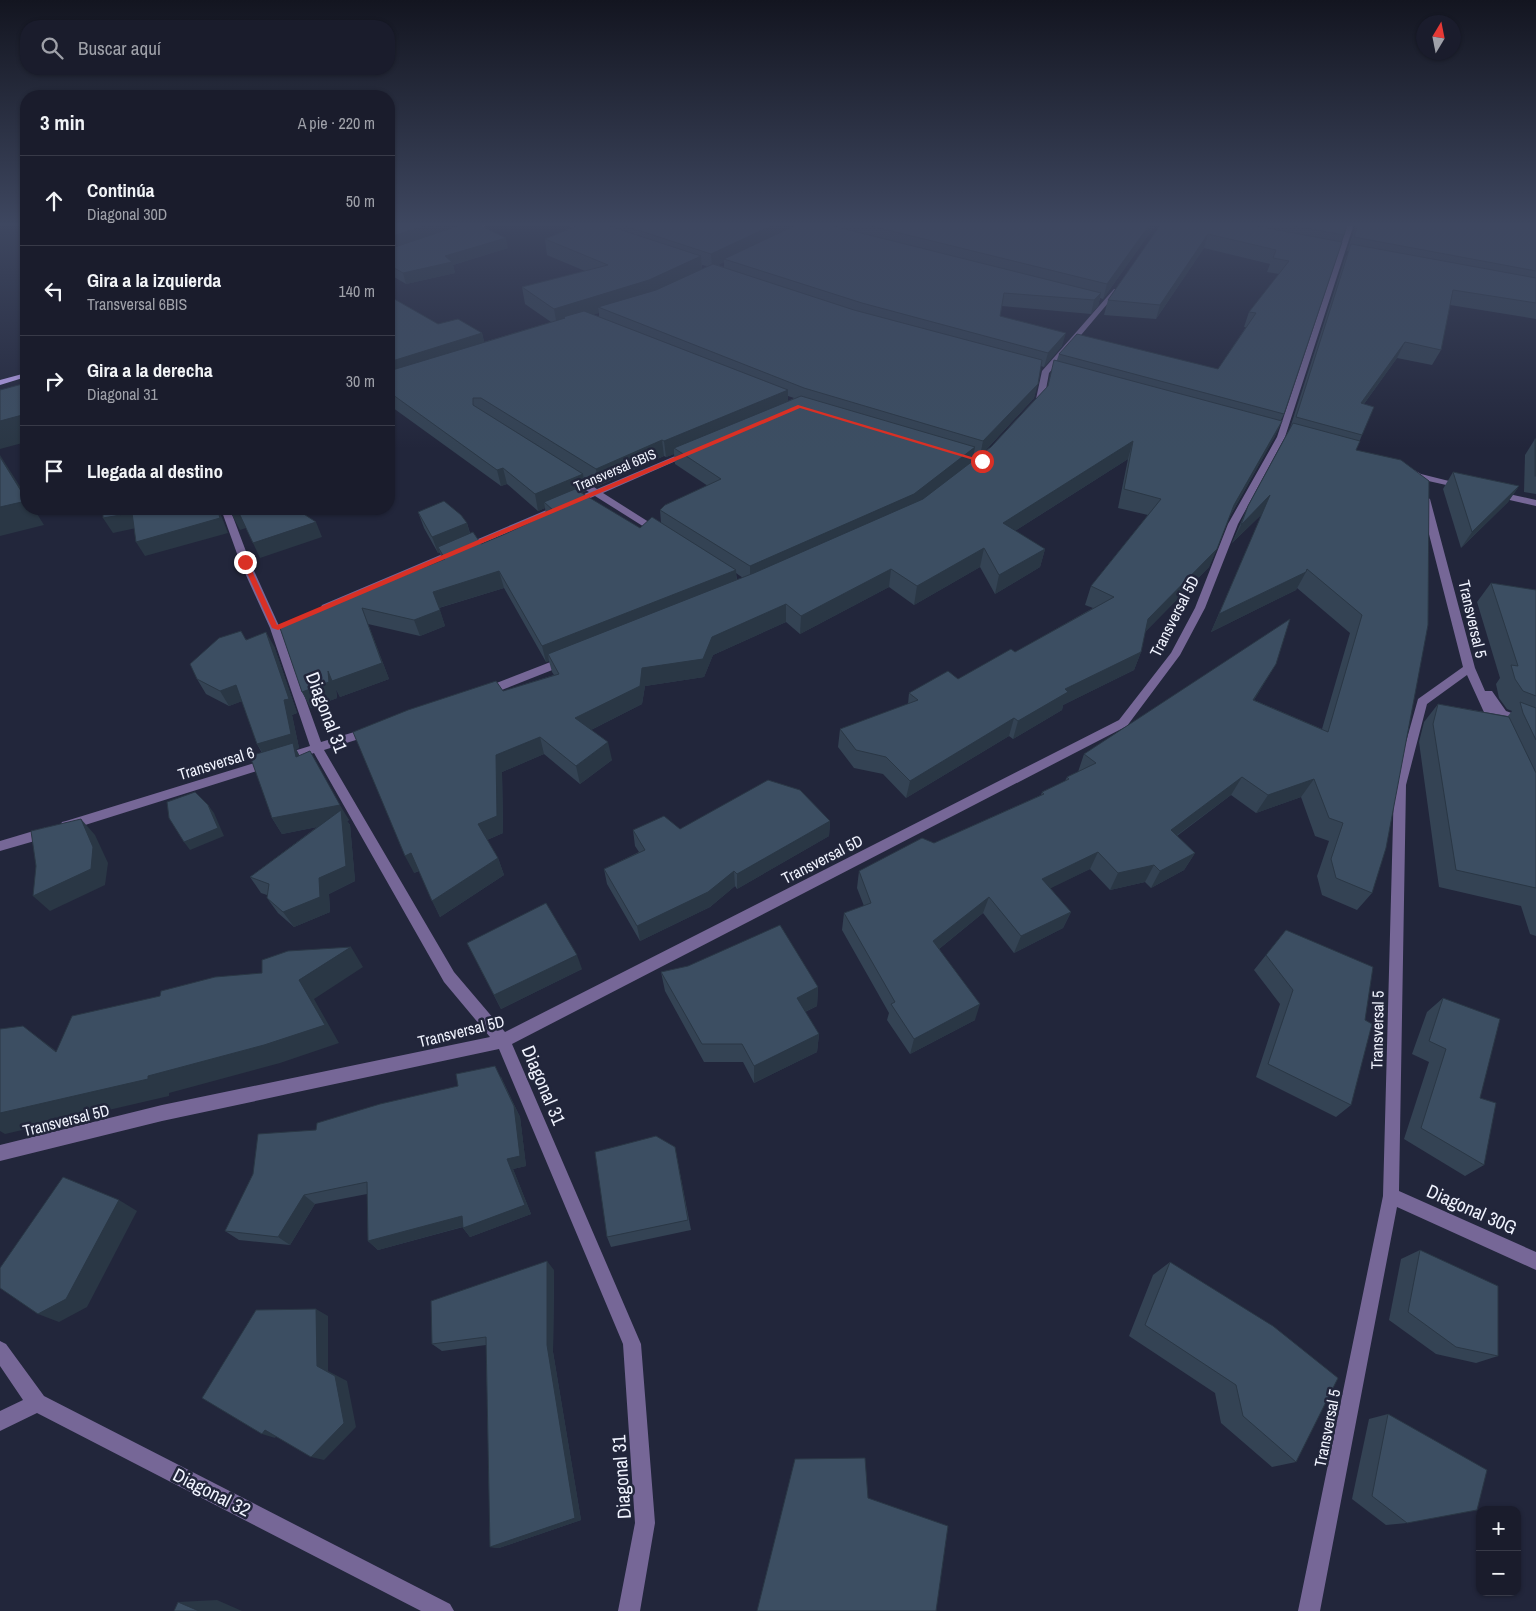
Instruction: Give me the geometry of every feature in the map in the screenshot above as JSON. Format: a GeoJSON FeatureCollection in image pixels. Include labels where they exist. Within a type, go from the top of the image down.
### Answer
{"type":"FeatureCollection","features":[{"type":"Feature","properties":{"kind":"main road"},"geometry":{"type":"LineString","coordinates":[[0,383],[20,377]]}},
{"type":"Feature","properties":{"kind":"street"},"geometry":{"type":"LineString","coordinates":[[1028,413],[1040,400],[1046,373],[1105,299]]}},
{"type":"Feature","properties":{"kind":"street","name":"Transversal 5D"},"geometry":{"type":"LineString","coordinates":[[0,1153],[162,1113],[503,1041],[1123,723],[1175,655],[1200,608],[1233,524],[1281,437],[1326,299]]}},
{"type":"Feature","properties":{"kind":"street","name":"Transversal 6BIS"},"geometry":{"type":"LineString","coordinates":[[312,613],[702,448]]}},
{"type":"Feature","properties":{"kind":"street"},"geometry":{"type":"LineString","coordinates":[[1400,468],[1418,476],[1473,488]]}},
{"type":"Feature","properties":{"kind":"street"},"geometry":{"type":"LineString","coordinates":[[563,471],[668,538]]}},
{"type":"Feature","properties":{"kind":"street","name":"Transversal 5"},"geometry":{"type":"LineString","coordinates":[[1308,1611],[1391,1196],[1400,786],[1422,702],[1469,668],[1418,476]]}},
{"type":"Feature","properties":{"kind":"street"},"geometry":{"type":"LineString","coordinates":[[1482,490],[1536,503]]}},
{"type":"Feature","properties":{"kind":"street","name":"Diagonal 31"},"geometry":{"type":"LineString","coordinates":[[227,515],[245,562],[280,626],[317,749],[449,977],[503,1041],[632,1344],[645,1523],[629,1611]]}},
{"type":"Feature","properties":{"kind":"street"},"geometry":{"type":"LineString","coordinates":[[471,697],[572,658]]}},
{"type":"Feature","properties":{"kind":"street"},"geometry":{"type":"LineString","coordinates":[[1469,668],[1502,714],[1536,727]]}},
{"type":"Feature","properties":{"kind":"street"},"geometry":{"type":"LineString","coordinates":[[1469,668],[1502,740]]}},
{"type":"Feature","properties":{"kind":"street","name":"Transversal 6"},"geometry":{"type":"LineString","coordinates":[[0,846],[380,728]]}},
{"type":"Feature","properties":{"kind":"street","name":"Diagonal 30G"},"geometry":{"type":"LineString","coordinates":[[1391,1196],[1536,1262]]}},
{"type":"Feature","properties":{"kind":"street","name":"Diagonal 32"},"geometry":{"type":"LineString","coordinates":[[0,1350],[37,1403],[443,1611]]}},
{"type":"Feature","properties":{"kind":"street"},"geometry":{"type":"LineString","coordinates":[[0,1421],[37,1403]]}},
{"type":"Feature","properties":{"kind":"building"},"geometry":{"type":"Polygon","coordinates":[[[395,299],[438,324],[458,319],[482,333],[395,360],[395,299]]]}},
{"type":"Feature","properties":{"kind":"building"},"geometry":{"type":"Polygon","coordinates":[[[540,299],[586,299],[554,309],[540,299]]]}},
{"type":"Feature","properties":{"kind":"building"},"geometry":{"type":"Polygon","coordinates":[[[625,299],[821,299],[854,310],[1042,360],[1038,384],[983,441],[804,388],[598,307],[625,299]]]}},
{"type":"Feature","properties":{"kind":"building"},"geometry":{"type":"Polygon","coordinates":[[[850,299],[1003,299],[1000,316],[1066,333],[1048,353],[850,299]]]}},
{"type":"Feature","properties":{"kind":"building"},"geometry":{"type":"Polygon","coordinates":[[[1109,299],[1164,299],[1160,305],[1109,299]]]}},
{"type":"Feature","properties":{"kind":"building"},"geometry":{"type":"Polygon","coordinates":[[[1259,299],[1323,299],[1284,414],[1059,354],[1077,334],[1218,369],[1256,313],[1249,312],[1259,299]]]}},
{"type":"Feature","properties":{"kind":"building"},"geometry":{"type":"Polygon","coordinates":[[[1333,299],[1451,299],[1441,350],[1405,342],[1361,403],[1374,407],[1362,435],[1296,417],[1333,299]]]}},
{"type":"Feature","properties":{"kind":"building"},"geometry":{"type":"Polygon","coordinates":[[[1512,299],[1536,299],[1536,303],[1512,299]]]}},
{"type":"Feature","properties":{"kind":"building"},"geometry":{"type":"Polygon","coordinates":[[[584,311],[788,390],[664,441],[662,440],[596,469],[481,398],[473,398],[473,405],[583,474],[535,494],[503,468],[497,470],[395,396],[395,369],[565,318],[563,317],[584,311]]]}},
{"type":"Feature","properties":{"kind":"building"},"geometry":{"type":"Polygon","coordinates":[[[1054,360],[1282,421],[1234,505],[1217,549],[1148,619],[1141,652],[1065,689],[1068,692],[1018,721],[1014,718],[910,781],[886,757],[856,750],[840,729],[918,700],[909,693],[948,671],[958,679],[1011,649],[1015,652],[1114,597],[1091,586],[1161,499],[1124,489],[1133,441],[1003,523],[1045,549],[999,575],[984,548],[917,586],[891,569],[801,616],[786,604],[712,637],[703,659],[642,668],[640,686],[575,718],[608,742],[576,766],[540,737],[496,755],[497,816],[478,824],[498,858],[432,901],[411,853],[405,856],[353,732],[408,710],[496,681],[503,691],[559,674],[548,654],[754,573],[923,499],[991,447],[1048,386],[1054,360]]]}},
{"type":"Feature","properties":{"kind":"building"},"geometry":{"type":"Polygon","coordinates":[[[20,385],[20,416],[0,421],[0,390],[20,385]]]}},
{"type":"Feature","properties":{"kind":"building"},"geometry":{"type":"Polygon","coordinates":[[[801,396],[975,447],[914,494],[750,566],[660,510],[665,505],[721,479],[674,448],[801,396]]]}},
{"type":"Feature","properties":{"kind":"building"},"geometry":{"type":"Polygon","coordinates":[[[1293,423],[1360,441],[1356,450],[1401,460],[1429,481],[1428,625],[1386,848],[1372,893],[1336,878],[1331,859],[1343,823],[1329,818],[1314,779],[1268,795],[1242,777],[1171,830],[1195,853],[1160,871],[1154,865],[1118,873],[1098,852],[1042,879],[1071,912],[1021,936],[989,897],[933,941],[980,1004],[914,1039],[891,1004],[895,1002],[844,913],[871,903],[859,871],[922,838],[934,843],[1044,794],[1042,792],[1096,763],[1084,754],[1290,619],[1276,664],[1253,700],[1328,732],[1362,615],[1307,569],[1306,572],[1219,614],[1270,495],[1241,525],[1248,506],[1293,423]]]}},
{"type":"Feature","properties":{"kind":"building"},"geometry":{"type":"Polygon","coordinates":[[[1536,439],[1536,476],[1535,476],[1536,439]]]}},
{"type":"Feature","properties":{"kind":"building"},"geometry":{"type":"Polygon","coordinates":[[[0,457],[20,489],[20,502],[0,507],[0,457]]]}},
{"type":"Feature","properties":{"kind":"building"},"geometry":{"type":"Polygon","coordinates":[[[1453,472],[1519,486],[1472,532],[1453,472]]]}},
{"type":"Feature","properties":{"kind":"building"},"geometry":{"type":"Polygon","coordinates":[[[575,489],[640,528],[652,517],[736,570],[542,646],[499,571],[433,592],[440,610],[414,620],[362,608],[382,663],[332,681],[328,671],[329,682],[302,692],[279,625],[445,559],[438,547],[473,532],[481,544],[505,534],[554,511],[544,502],[575,489]]]}},
{"type":"Feature","properties":{"kind":"building"},"geometry":{"type":"Polygon","coordinates":[[[444,501],[461,515],[467,523],[432,537],[418,512],[444,501]]]}},
{"type":"Feature","properties":{"kind":"building"},"geometry":{"type":"Polygon","coordinates":[[[103,515],[120,515],[103,518],[103,515]]]}},
{"type":"Feature","properties":{"kind":"building"},"geometry":{"type":"Polygon","coordinates":[[[132,515],[219,515],[220,518],[136,542],[132,515]]]}},
{"type":"Feature","properties":{"kind":"building"},"geometry":{"type":"Polygon","coordinates":[[[240,515],[305,515],[316,522],[253,543],[240,515]]]}},
{"type":"Feature","properties":{"kind":"building"},"geometry":{"type":"Polygon","coordinates":[[[1491,583],[1536,590],[1536,696],[1523,691],[1515,679],[1511,665],[1518,666],[1491,583]]]}},
{"type":"Feature","properties":{"kind":"building"},"geometry":{"type":"Polygon","coordinates":[[[241,631],[246,640],[266,632],[289,699],[284,700],[291,734],[257,744],[236,685],[220,691],[197,679],[190,664],[219,638],[241,631]]]}},
{"type":"Feature","properties":{"kind":"building"},"geometry":{"type":"Polygon","coordinates":[[[1520,702],[1536,708],[1536,740],[1523,713],[1520,702]]]}},
{"type":"Feature","properties":{"kind":"building"},"geometry":{"type":"Polygon","coordinates":[[[1438,704],[1509,717],[1536,773],[1536,888],[1456,870],[1433,724],[1438,704]]]}},
{"type":"Feature","properties":{"kind":"building"},"geometry":{"type":"Polygon","coordinates":[[[293,743],[296,757],[310,751],[340,805],[272,818],[250,756],[293,743]]]}},
{"type":"Feature","properties":{"kind":"building"},"geometry":{"type":"Polygon","coordinates":[[[768,780],[800,790],[830,821],[737,874],[734,871],[708,892],[637,926],[604,869],[645,850],[633,830],[664,816],[680,829],[768,780]]]}},
{"type":"Feature","properties":{"kind":"building"},"geometry":{"type":"Polygon","coordinates":[[[195,792],[208,805],[218,828],[184,842],[169,818],[167,802],[195,792]]]}},
{"type":"Feature","properties":{"kind":"building"},"geometry":{"type":"Polygon","coordinates":[[[341,810],[346,866],[319,878],[320,897],[283,912],[267,898],[269,884],[250,877],[341,810]]]}},
{"type":"Feature","properties":{"kind":"building"},"geometry":{"type":"Polygon","coordinates":[[[81,819],[93,847],[91,869],[33,896],[36,866],[31,831],[81,819]]]}},
{"type":"Feature","properties":{"kind":"building"},"geometry":{"type":"Polygon","coordinates":[[[546,903],[577,955],[494,995],[467,943],[546,903]]]}},
{"type":"Feature","properties":{"kind":"building"},"geometry":{"type":"Polygon","coordinates":[[[780,925],[818,987],[797,998],[819,1034],[754,1066],[742,1044],[702,1044],[661,972],[688,966],[780,925]]]}},
{"type":"Feature","properties":{"kind":"building"},"geometry":{"type":"Polygon","coordinates":[[[1286,930],[1373,967],[1365,1020],[1372,1024],[1351,1105],[1268,1064],[1293,990],[1266,955],[1286,930]]]}},
{"type":"Feature","properties":{"kind":"building"},"geometry":{"type":"Polygon","coordinates":[[[351,947],[299,980],[325,1025],[264,1045],[148,1076],[148,1079],[0,1113],[0,1029],[23,1026],[56,1052],[72,1016],[160,996],[161,991],[215,977],[262,973],[262,960],[288,951],[351,947]]]}},
{"type":"Feature","properties":{"kind":"building"},"geometry":{"type":"Polygon","coordinates":[[[1443,998],[1500,1019],[1480,1098],[1496,1103],[1484,1165],[1421,1128],[1446,1049],[1429,1041],[1443,998]]]}},
{"type":"Feature","properties":{"kind":"building"},"geometry":{"type":"Polygon","coordinates":[[[495,1066],[514,1106],[520,1156],[507,1159],[525,1205],[463,1228],[462,1216],[368,1241],[367,1182],[304,1195],[278,1237],[225,1231],[253,1174],[258,1134],[316,1130],[317,1123],[380,1104],[458,1086],[456,1074],[495,1066]]]}},
{"type":"Feature","properties":{"kind":"building"},"geometry":{"type":"Polygon","coordinates":[[[656,1136],[675,1147],[688,1220],[607,1237],[595,1152],[656,1136]]]}},
{"type":"Feature","properties":{"kind":"building"},"geometry":{"type":"Polygon","coordinates":[[[63,1177],[119,1200],[66,1299],[38,1314],[0,1288],[0,1268],[63,1177]]]}},
{"type":"Feature","properties":{"kind":"building"},"geometry":{"type":"Polygon","coordinates":[[[1420,1250],[1498,1286],[1498,1356],[1456,1347],[1408,1312],[1420,1250]]]}},
{"type":"Feature","properties":{"kind":"building"},"geometry":{"type":"Polygon","coordinates":[[[547,1261],[547,1345],[575,1518],[490,1547],[486,1337],[432,1344],[431,1301],[547,1261]]]}},
{"type":"Feature","properties":{"kind":"building"},"geometry":{"type":"Polygon","coordinates":[[[1170,1262],[1273,1326],[1338,1378],[1296,1462],[1243,1416],[1236,1385],[1145,1325],[1170,1262]]]}},
{"type":"Feature","properties":{"kind":"building"},"geometry":{"type":"Polygon","coordinates":[[[316,1309],[317,1366],[335,1376],[344,1423],[311,1457],[265,1430],[262,1434],[202,1398],[256,1310],[316,1309]]]}},
{"type":"Feature","properties":{"kind":"building"},"geometry":{"type":"Polygon","coordinates":[[[1388,1414],[1487,1470],[1476,1510],[1407,1523],[1372,1496],[1388,1414]]]}},
{"type":"Feature","properties":{"kind":"building"},"geometry":{"type":"Polygon","coordinates":[[[865,1458],[868,1498],[948,1526],[936,1611],[757,1611],[795,1459],[865,1458]]]}},
{"type":"Feature","properties":{"kind":"building"},"geometry":{"type":"Polygon","coordinates":[[[178,1602],[199,1611],[174,1611],[178,1602]]]}},
{"type":"Feature","properties":{"kind":"route"},"geometry":{"type":"LineString","coordinates":[[245,562],[275,628],[800,406],[982,461]]}}]}
